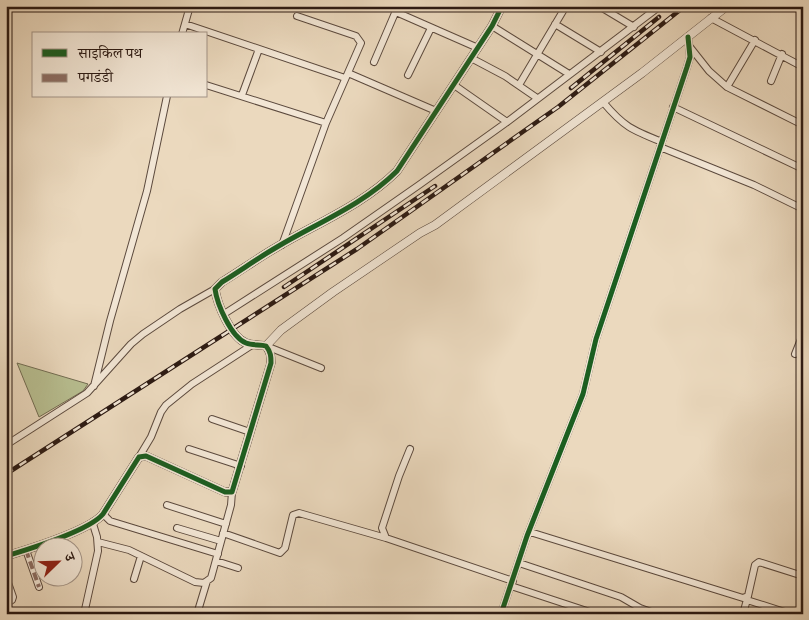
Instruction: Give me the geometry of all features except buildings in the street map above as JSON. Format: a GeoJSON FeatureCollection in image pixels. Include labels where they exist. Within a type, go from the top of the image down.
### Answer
{"type":"FeatureCollection","features":[{"type":"Feature","properties":{"kind":"street"},"geometry":{"type":"LineString","coordinates":[[183,32],[190,6]]}},
{"type":"Feature","properties":{"kind":"street"},"geometry":{"type":"LineString","coordinates":[[6,445],[73,403],[94,386],[131,344],[143,334],[282,244],[311,229],[388,180],[401,165],[454,85],[492,26],[502,6]]}},
{"type":"Feature","properties":{"kind":"street"},"geometry":{"type":"LineString","coordinates":[[519,85],[566,6]]}},
{"type":"Feature","properties":{"kind":"street"},"geometry":{"type":"LineString","coordinates":[[599,6],[634,27]]}},
{"type":"Feature","properties":{"kind":"street"},"geometry":{"type":"LineString","coordinates":[[224,314],[343,238],[507,122],[660,6]]}},
{"type":"Feature","properties":{"kind":"street"},"geometry":{"type":"LineString","coordinates":[[266,346],[281,330],[420,232],[435,225],[603,102],[727,6]]}},
{"type":"Feature","properties":{"kind":"street"},"geometry":{"type":"LineString","coordinates":[[374,62],[397,9],[430,28],[478,48]]}},
{"type":"Feature","properties":{"kind":"street"},"geometry":{"type":"LineString","coordinates":[[282,244],[326,123],[360,46],[359,38],[351,34],[297,16]]}},
{"type":"Feature","properties":{"kind":"street"},"geometry":{"type":"LineString","coordinates":[[711,18],[782,54],[803,67]]}},
{"type":"Feature","properties":{"kind":"street"},"geometry":{"type":"LineString","coordinates":[[185,24],[347,76],[436,111]]}},
{"type":"Feature","properties":{"kind":"street"},"geometry":{"type":"LineString","coordinates":[[555,24],[601,52]]}},
{"type":"Feature","properties":{"kind":"street"},"geometry":{"type":"LineString","coordinates":[[492,26],[569,74]]}},
{"type":"Feature","properties":{"kind":"street"},"geometry":{"type":"LineString","coordinates":[[408,75],[430,28]]}},
{"type":"Feature","properties":{"kind":"street"},"geometry":{"type":"LineString","coordinates":[[514,614],[502,612],[530,532],[583,394],[596,339],[687,67],[690,48],[688,37]]}},
{"type":"Feature","properties":{"kind":"street"},"geometry":{"type":"LineString","coordinates":[[727,87],[755,40]]}},
{"type":"Feature","properties":{"kind":"street"},"geometry":{"type":"LineString","coordinates":[[690,48],[709,71],[727,87],[801,124],[803,114]]}},
{"type":"Feature","properties":{"kind":"street"},"geometry":{"type":"LineString","coordinates":[[242,95],[259,49]]}},
{"type":"Feature","properties":{"kind":"street"},"geometry":{"type":"LineString","coordinates":[[771,81],[782,54]]}},
{"type":"Feature","properties":{"kind":"street"},"geometry":{"type":"LineString","coordinates":[[470,58],[519,85],[537,98]]}},
{"type":"Feature","properties":{"kind":"street"},"geometry":{"type":"LineString","coordinates":[[454,85],[507,122]]}},
{"type":"Feature","properties":{"kind":"street"},"geometry":{"type":"LineString","coordinates":[[208,86],[326,123]]}},
{"type":"Feature","properties":{"kind":"street"},"geometry":{"type":"LineString","coordinates":[[94,386],[110,321],[147,192],[167,98]]}},
{"type":"Feature","properties":{"kind":"street"},"geometry":{"type":"LineString","coordinates":[[603,102],[629,128],[661,145],[754,185],[803,209]]}},
{"type":"Feature","properties":{"kind":"street"},"geometry":{"type":"LineString","coordinates":[[673,107],[803,169]]}},
{"type":"Feature","properties":{"kind":"street"},"geometry":{"type":"LineString","coordinates":[[215,289],[228,324],[243,341],[252,345],[266,346],[321,368]]}},
{"type":"Feature","properties":{"kind":"street"},"geometry":{"type":"LineString","coordinates":[[795,354],[803,334]]}},
{"type":"Feature","properties":{"kind":"street"},"geometry":{"type":"LineString","coordinates":[[6,556],[93,524],[103,514],[139,457],[166,405],[192,384],[252,345]]}},
{"type":"Feature","properties":{"kind":"street"},"geometry":{"type":"LineString","coordinates":[[196,614],[217,558],[232,502],[232,492],[271,363],[270,350],[266,346]]}},
{"type":"Feature","properties":{"kind":"street"},"geometry":{"type":"LineString","coordinates":[[212,419],[250,432]]}},
{"type":"Feature","properties":{"kind":"street"},"geometry":{"type":"LineString","coordinates":[[189,449],[241,466]]}},
{"type":"Feature","properties":{"kind":"street"},"geometry":{"type":"LineString","coordinates":[[386,538],[382,528],[410,449]]}},
{"type":"Feature","properties":{"kind":"street"},"geometry":{"type":"LineString","coordinates":[[139,457],[146,456],[225,492],[232,492]]}},
{"type":"Feature","properties":{"kind":"street"},"geometry":{"type":"LineString","coordinates":[[167,505],[226,524]]}},
{"type":"Feature","properties":{"kind":"street"},"geometry":{"type":"LineString","coordinates":[[223,532],[280,553],[284,548],[293,515],[299,513],[386,538],[596,614]]}},
{"type":"Feature","properties":{"kind":"street"},"geometry":{"type":"LineString","coordinates":[[103,514],[110,521],[217,558],[238,568]]}},
{"type":"Feature","properties":{"kind":"street"},"geometry":{"type":"LineString","coordinates":[[84,614],[98,550],[98,542],[93,524]]}},
{"type":"Feature","properties":{"kind":"street"},"geometry":{"type":"LineString","coordinates":[[177,528],[221,541]]}},
{"type":"Feature","properties":{"kind":"street"},"geometry":{"type":"LineString","coordinates":[[530,532],[748,598],[791,614]]}},
{"type":"Feature","properties":{"kind":"street"},"geometry":{"type":"LineString","coordinates":[[98,542],[129,550],[195,582],[207,582]]}},
{"type":"Feature","properties":{"kind":"street"},"geometry":{"type":"LineString","coordinates":[[26,550],[32,568]]}},
{"type":"Feature","properties":{"kind":"street"},"geometry":{"type":"LineString","coordinates":[[134,579],[141,556]]}},
{"type":"Feature","properties":{"kind":"street"},"geometry":{"type":"LineString","coordinates":[[743,614],[755,565],[759,562],[803,576]]}},
{"type":"Feature","properties":{"kind":"street"},"geometry":{"type":"LineString","coordinates":[[519,563],[621,597],[640,608],[657,614]]}},
{"type":"Feature","properties":{"kind":"street"},"geometry":{"type":"LineString","coordinates":[[6,577],[13,596],[12,600],[6,604]]}},
{"type":"Feature","properties":{"kind":"green space"},"geometry":{"type":"Polygon","coordinates":[[[17,363],[88,384],[83,391],[39,417],[17,363]]]}},
{"type":"Feature","properties":{"kind":"railway"},"geometry":{"type":"LineString","coordinates":[[6,474],[357,249],[558,107],[685,6]]}},
{"type":"Feature","properties":{"kind":"railway"},"geometry":{"type":"LineString","coordinates":[[571,88],[659,17]]}},
{"type":"Feature","properties":{"kind":"railway"},"geometry":{"type":"LineString","coordinates":[[284,287],[435,186]]}},
{"type":"Feature","properties":{"kind":"marked path"},"geometry":{"type":"LineString","coordinates":[[26,550],[32,567]]}},
{"type":"Feature","properties":{"kind":"cycle path"},"geometry":{"type":"LineString","coordinates":[[6,556],[58,539],[96,520],[103,514],[139,457],[146,456],[225,492],[232,492],[271,359],[270,352],[266,346],[246,343],[235,334],[222,311],[215,289],[222,282],[270,251],[355,204],[397,171],[492,26],[502,6]]}},
{"type":"Feature","properties":{"kind":"cycle path"},"geometry":{"type":"LineString","coordinates":[[501,614],[527,536],[583,394],[596,339],[690,57],[688,37]]}}]}
